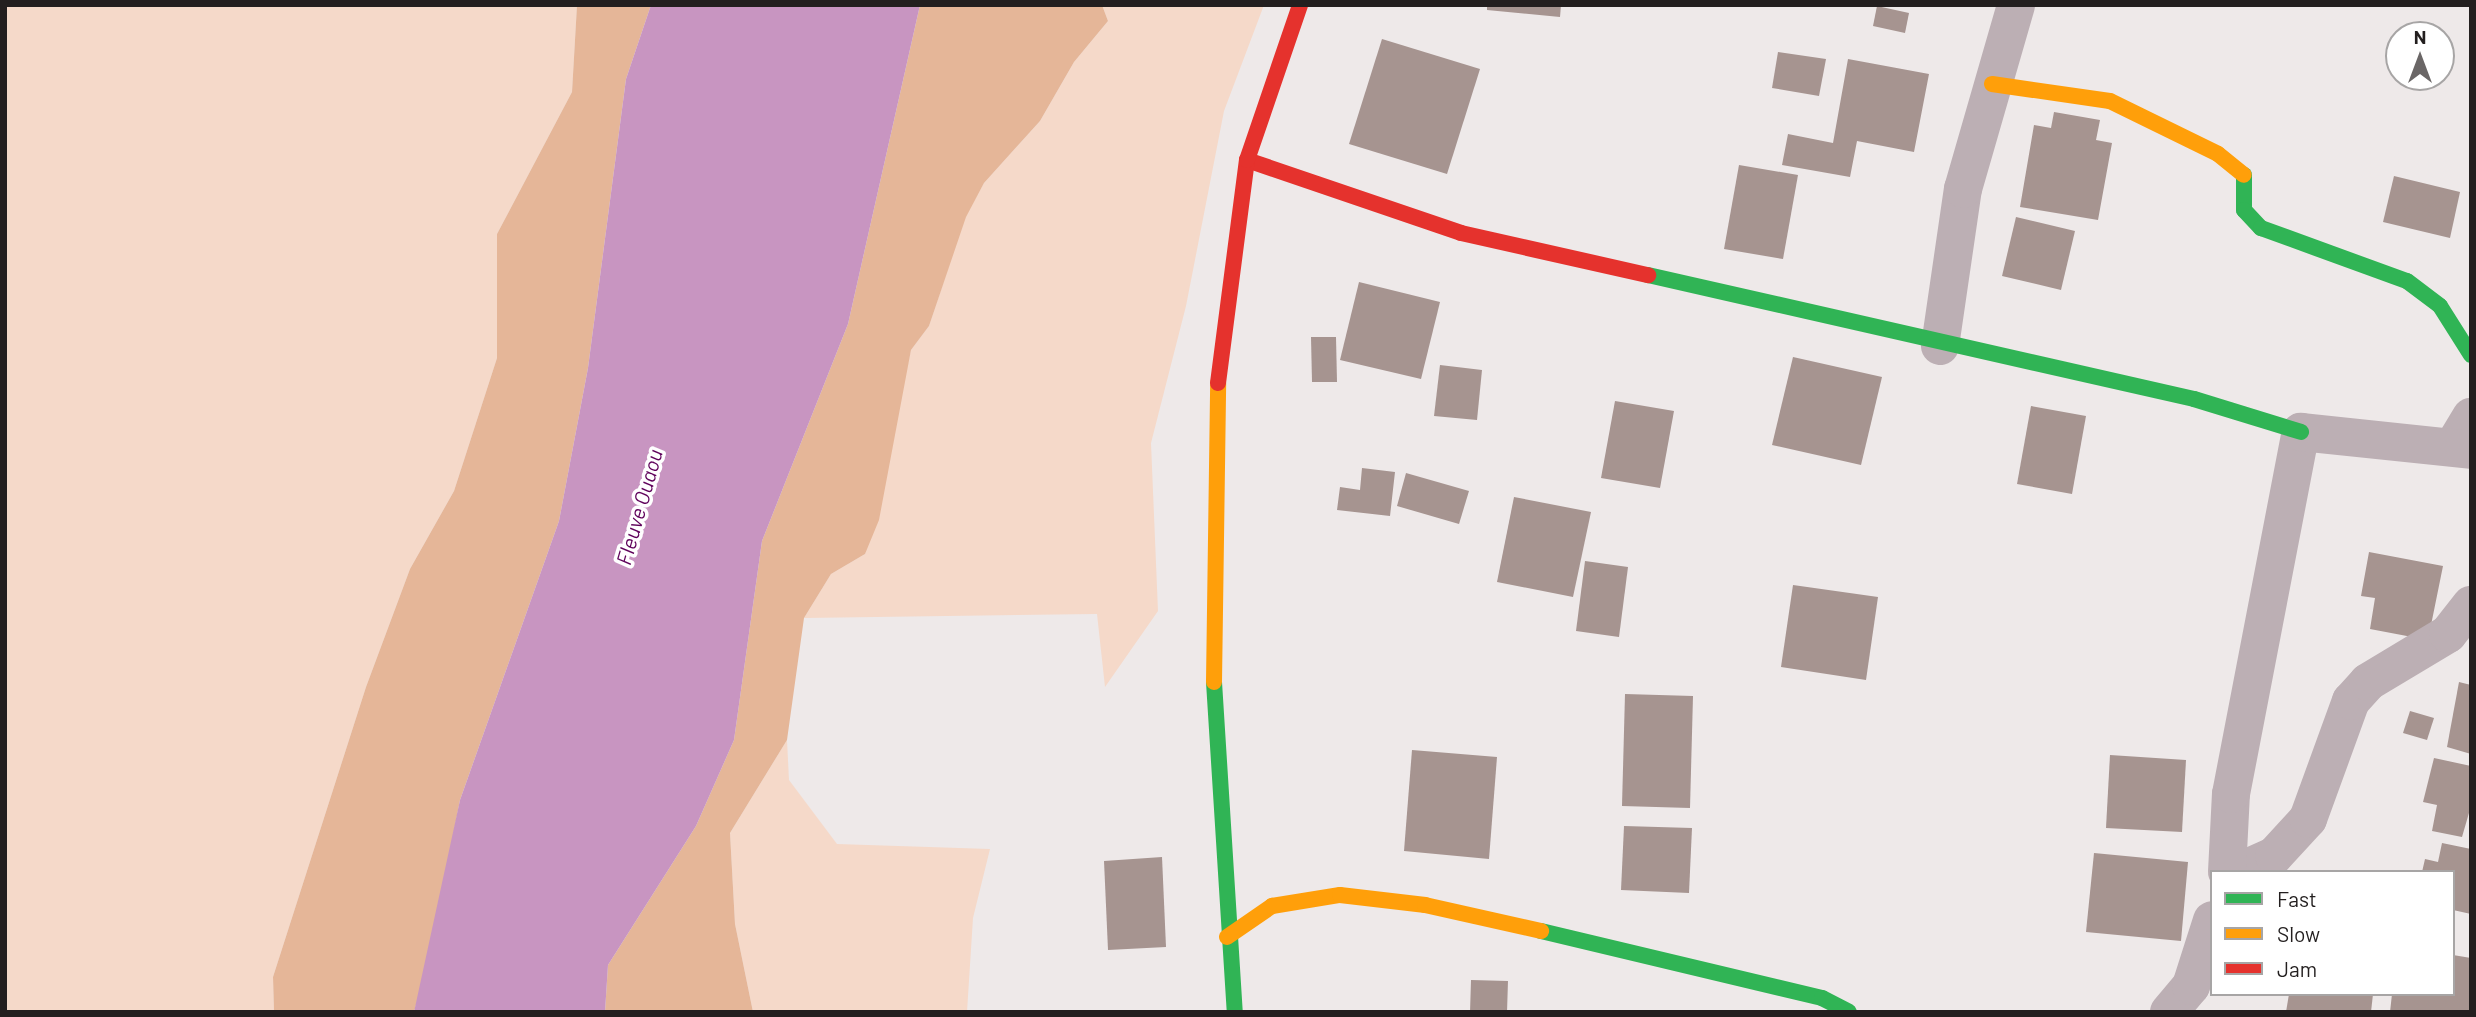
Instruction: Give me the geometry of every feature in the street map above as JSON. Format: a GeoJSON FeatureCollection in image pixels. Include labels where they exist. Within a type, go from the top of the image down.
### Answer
{"type":"FeatureCollection","features":[{"type":"Feature","properties":{"kind":"main road"},"geometry":{"type":"LineString","coordinates":[[1235,1012],[1227,937],[1211,632],[1219,359],[1247,160],[1300,5]]}},
{"type":"Feature","properties":{"kind":"main road"},"geometry":{"type":"LineString","coordinates":[[1992,84],[2110,101],[2218,154],[2244,174],[2244,210],[2261,228],[2407,281],[2440,306],[2471,355]]}},
{"type":"Feature","properties":{"kind":"main road"},"geometry":{"type":"LineString","coordinates":[[1247,160],[1461,233],[1700,284],[1940,346],[2194,399],[2301,432]]}},
{"type":"Feature","properties":{"kind":"main road"},"geometry":{"type":"LineString","coordinates":[[1227,937],[1272,906],[1340,895],[1389,900],[1669,959],[1822,998],[1849,1012]]}},
{"type":"Feature","properties":{"kind":"street"},"geometry":{"type":"LineString","coordinates":[[1940,346],[1964,189],[2016,5]]}},
{"type":"Feature","properties":{"kind":"street"},"geometry":{"type":"LineString","coordinates":[[2465,437],[2301,432],[2231,794],[2227,870],[2242,870],[2274,856],[2308,820],[2351,701],[2368,682],[2448,634],[2471,605]]}},
{"type":"Feature","properties":{"kind":"street"},"geometry":{"type":"LineString","coordinates":[[2169,1012],[2191,986],[2210,926]]}},
{"type":"Feature","properties":{"kind":"shaded area"},"geometry":{"type":"Polygon","coordinates":[[[5,5],[577,5],[572,92],[497,234],[497,358],[454,491],[410,569],[366,687],[273,977],[274,1012],[5,1012],[5,5]]]}},
{"type":"Feature","properties":{"kind":"shaded area"},"geometry":{"type":"Polygon","coordinates":[[[577,5],[651,5],[626,79],[588,368],[559,521],[460,800],[429,959],[414,1012],[274,1012],[273,977],[366,687],[410,569],[454,491],[497,358],[497,234],[572,92],[577,5]]]}},
{"type":"Feature","properties":{"kind":"shaded area"},"geometry":{"type":"Polygon","coordinates":[[[920,5],[1102,5],[1108,21],[1074,62],[1040,121],[984,183],[966,217],[929,326],[911,350],[879,520],[865,554],[831,574],[804,618],[787,740],[730,833],[735,924],[753,1012],[605,1012],[608,965],[696,826],[734,740],[762,541],[848,324],[920,5]]]}},
{"type":"Feature","properties":{"kind":"shaded area"},"geometry":{"type":"Polygon","coordinates":[[[1102,5],[1264,5],[1224,111],[1186,306],[1151,443],[1158,611],[1105,687],[1097,614],[804,618],[831,574],[865,554],[911,350],[929,326],[965,217],[984,183],[1040,121],[1074,62],[1108,21],[1102,5]]]}},
{"type":"Feature","properties":{"kind":"shaded area"},"geometry":{"type":"Polygon","coordinates":[[[787,740],[789,780],[837,844],[990,849],[973,918],[967,1012],[753,1012],[735,924],[730,833],[787,740]]]}},
{"type":"Feature","properties":{"kind":"water","name":"Fleuve Ouaou"},"geometry":{"type":"Polygon","coordinates":[[[651,5],[920,5],[848,324],[762,541],[734,740],[696,826],[608,965],[605,1012],[414,1012],[460,800],[559,521],[588,368],[626,79],[651,5]]]}},
{"type":"Feature","properties":{"kind":"building"},"geometry":{"type":"Polygon","coordinates":[[[1487,5],[1561,5],[1560,17],[1487,10],[1487,5]]]}},
{"type":"Feature","properties":{"kind":"building"},"geometry":{"type":"Polygon","coordinates":[[[1877,6],[1909,13],[1905,33],[1873,26],[1877,6]]]}},
{"type":"Feature","properties":{"kind":"building"},"geometry":{"type":"Polygon","coordinates":[[[1382,39],[1480,69],[1447,174],[1349,144],[1382,39]]]}},
{"type":"Feature","properties":{"kind":"building"},"geometry":{"type":"Polygon","coordinates":[[[1778,52],[1826,59],[1819,96],[1772,88],[1778,52]]]}},
{"type":"Feature","properties":{"kind":"building"},"geometry":{"type":"Polygon","coordinates":[[[1848,59],[1929,74],[1914,152],[1857,141],[1850,177],[1782,165],[1788,134],[1833,143],[1848,59]]]}},
{"type":"Feature","properties":{"kind":"building"},"geometry":{"type":"Polygon","coordinates":[[[2054,112],[2100,120],[2096,140],[2112,143],[2098,220],[2020,207],[2034,125],[2051,128],[2054,112]]]}},
{"type":"Feature","properties":{"kind":"building"},"geometry":{"type":"Polygon","coordinates":[[[1739,165],[1798,175],[1783,259],[1724,249],[1739,165]]]}},
{"type":"Feature","properties":{"kind":"building"},"geometry":{"type":"Polygon","coordinates":[[[2394,176],[2460,192],[2450,238],[2383,222],[2394,176]]]}},
{"type":"Feature","properties":{"kind":"building"},"geometry":{"type":"Polygon","coordinates":[[[2016,217],[2075,231],[2061,290],[2002,276],[2016,217]]]}},
{"type":"Feature","properties":{"kind":"building"},"geometry":{"type":"Polygon","coordinates":[[[1359,282],[1440,302],[1421,379],[1340,360],[1359,282]]]}},
{"type":"Feature","properties":{"kind":"building"},"geometry":{"type":"Polygon","coordinates":[[[1311,337],[1336,337],[1337,382],[1312,382],[1311,337]]]}},
{"type":"Feature","properties":{"kind":"building"},"geometry":{"type":"Polygon","coordinates":[[[1793,357],[1882,377],[1861,465],[1772,445],[1793,357]]]}},
{"type":"Feature","properties":{"kind":"building"},"geometry":{"type":"Polygon","coordinates":[[[1440,365],[1482,370],[1477,420],[1434,416],[1440,365]]]}},
{"type":"Feature","properties":{"kind":"building"},"geometry":{"type":"Polygon","coordinates":[[[1615,401],[1674,411],[1660,488],[1601,478],[1615,401]]]}},
{"type":"Feature","properties":{"kind":"building"},"geometry":{"type":"Polygon","coordinates":[[[2031,406],[2086,416],[2072,494],[2017,484],[2031,406]]]}},
{"type":"Feature","properties":{"kind":"building"},"geometry":{"type":"Polygon","coordinates":[[[1362,468],[1395,472],[1390,516],[1337,510],[1340,487],[1360,490],[1362,468]]]}},
{"type":"Feature","properties":{"kind":"building"},"geometry":{"type":"Polygon","coordinates":[[[1406,473],[1469,491],[1459,524],[1397,506],[1406,473]]]}},
{"type":"Feature","properties":{"kind":"building"},"geometry":{"type":"Polygon","coordinates":[[[1514,497],[1591,512],[1573,597],[1497,582],[1514,497]]]}},
{"type":"Feature","properties":{"kind":"building"},"geometry":{"type":"Polygon","coordinates":[[[2369,552],[2443,566],[2428,640],[2370,629],[2375,598],[2361,596],[2369,552]]]}},
{"type":"Feature","properties":{"kind":"building"},"geometry":{"type":"Polygon","coordinates":[[[1585,561],[1628,567],[1619,637],[1576,631],[1585,561]]]}},
{"type":"Feature","properties":{"kind":"building"},"geometry":{"type":"Polygon","coordinates":[[[1793,585],[1878,597],[1866,680],[1781,667],[1793,585]]]}},
{"type":"Feature","properties":{"kind":"building"},"geometry":{"type":"Polygon","coordinates":[[[2459,682],[2471,685],[2471,754],[2447,747],[2459,682]]]}},
{"type":"Feature","properties":{"kind":"building"},"geometry":{"type":"Polygon","coordinates":[[[1625,694],[1693,696],[1690,808],[1622,806],[1625,694]]]}},
{"type":"Feature","properties":{"kind":"building"},"geometry":{"type":"Polygon","coordinates":[[[2410,711],[2434,718],[2427,740],[2403,733],[2410,711]]]}},
{"type":"Feature","properties":{"kind":"building"},"geometry":{"type":"Polygon","coordinates":[[[1412,750],[1497,757],[1489,859],[1404,851],[1412,750]]]}},
{"type":"Feature","properties":{"kind":"building"},"geometry":{"type":"Polygon","coordinates":[[[2110,755],[2186,760],[2182,832],[2106,828],[2110,755]]]}},
{"type":"Feature","properties":{"kind":"building"},"geometry":{"type":"Polygon","coordinates":[[[2434,758],[2471,766],[2471,806],[2462,837],[2432,831],[2437,805],[2423,802],[2434,758]]]}},
{"type":"Feature","properties":{"kind":"building"},"geometry":{"type":"Polygon","coordinates":[[[1624,826],[1692,828],[1689,893],[1621,890],[1624,826]]]}},
{"type":"Feature","properties":{"kind":"building"},"geometry":{"type":"Polygon","coordinates":[[[2442,843],[2471,849],[2471,914],[2455,910],[2455,870],[2422,870],[2425,859],[2438,862],[2442,843]]]}},
{"type":"Feature","properties":{"kind":"building"},"geometry":{"type":"Polygon","coordinates":[[[2094,853],[2188,862],[2181,941],[2086,932],[2094,853]]]}},
{"type":"Feature","properties":{"kind":"building"},"geometry":{"type":"Polygon","coordinates":[[[1162,857],[1166,947],[1108,950],[1104,861],[1162,857]]]}},
{"type":"Feature","properties":{"kind":"building"},"geometry":{"type":"Polygon","coordinates":[[[2455,955],[2471,958],[2471,1012],[2390,1012],[2392,996],[2455,996],[2455,955]]]}},
{"type":"Feature","properties":{"kind":"building"},"geometry":{"type":"Polygon","coordinates":[[[1471,980],[1508,981],[1507,1012],[1470,1012],[1471,980]]]}},
{"type":"Feature","properties":{"kind":"building"},"geometry":{"type":"Polygon","coordinates":[[[2289,996],[2373,996],[2371,1012],[2286,1012],[2289,996]]]}},
{"type":"Feature","properties":{"kind":"traffic: fast"},"geometry":{"type":"LineString","coordinates":[[2244,175],[2244,210],[2261,228],[2407,281],[2440,306],[2471,355]]}},
{"type":"Feature","properties":{"kind":"traffic: fast"},"geometry":{"type":"LineString","coordinates":[[1648,275],[2194,399],[2301,432]]}},
{"type":"Feature","properties":{"kind":"traffic: fast"},"geometry":{"type":"LineString","coordinates":[[1214,682],[1235,1012]]}},
{"type":"Feature","properties":{"kind":"traffic: fast"},"geometry":{"type":"LineString","coordinates":[[1541,931],[1822,998],[1849,1012]]}},
{"type":"Feature","properties":{"kind":"traffic: slow"},"geometry":{"type":"LineString","coordinates":[[1992,84],[2110,101],[2218,154],[2244,175]]}},
{"type":"Feature","properties":{"kind":"traffic: slow"},"geometry":{"type":"LineString","coordinates":[[1214,682],[1218,383]]}},
{"type":"Feature","properties":{"kind":"traffic: slow"},"geometry":{"type":"LineString","coordinates":[[1227,937],[1272,906],[1340,895],[1425,905],[1541,931]]}},
{"type":"Feature","properties":{"kind":"traffic: jam"},"geometry":{"type":"LineString","coordinates":[[1218,383],[1247,160],[1300,5]]}},
{"type":"Feature","properties":{"kind":"traffic: jam"},"geometry":{"type":"LineString","coordinates":[[1247,160],[1461,233],[1648,275]]}}]}
